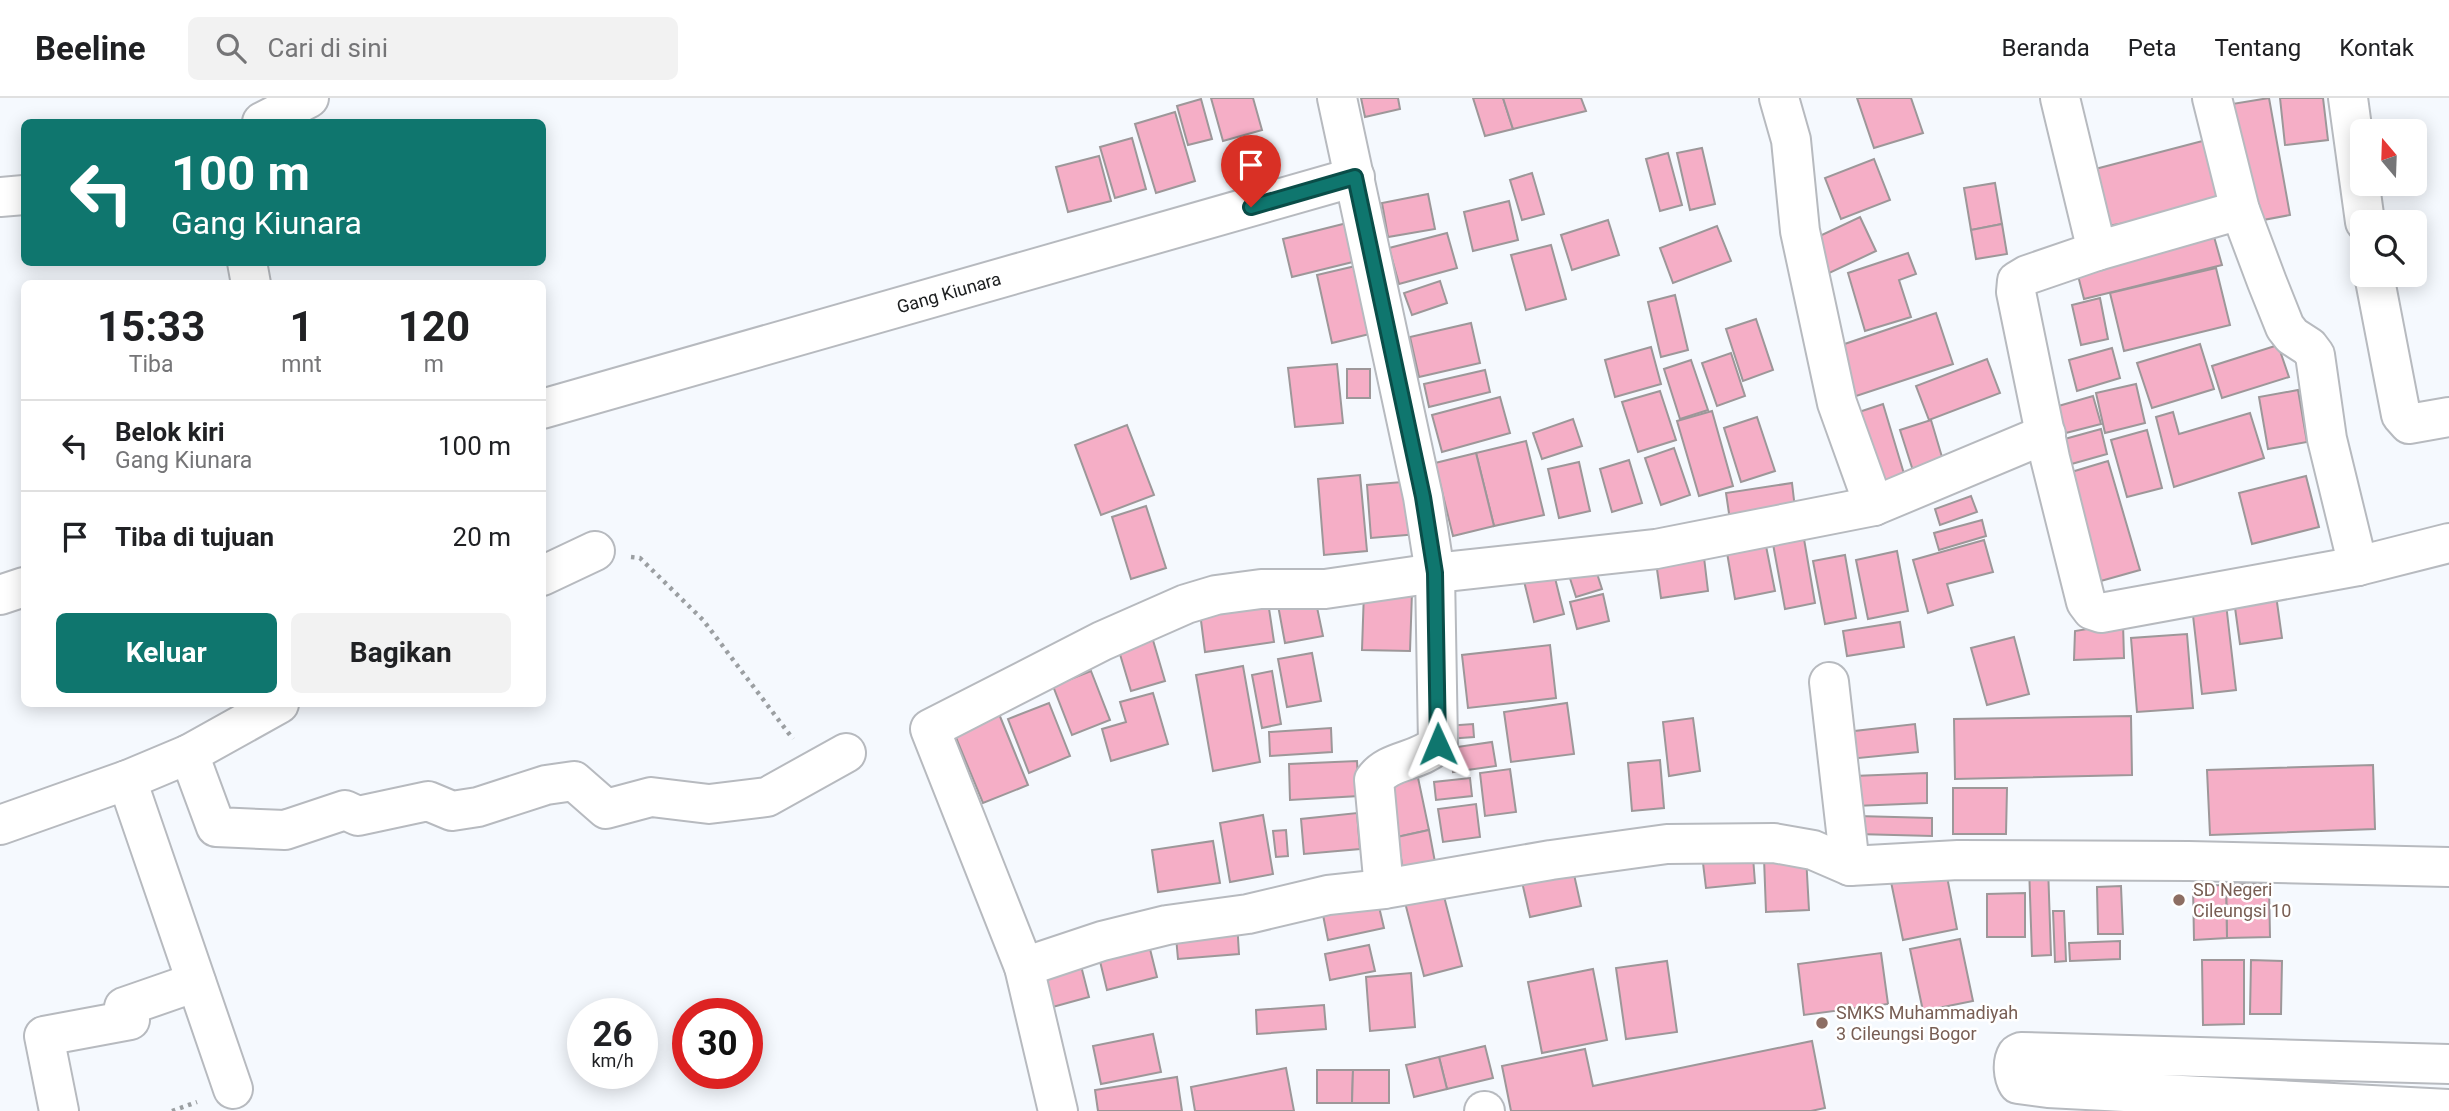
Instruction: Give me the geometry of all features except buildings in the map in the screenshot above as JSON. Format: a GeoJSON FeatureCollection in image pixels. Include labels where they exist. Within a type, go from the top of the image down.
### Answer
{"type":"FeatureCollection","features":[{"type":"Feature","properties":{"kind":"street"},"geometry":{"type":"LineString","coordinates":[[268,119],[309,98]]}},
{"type":"Feature","properties":{"kind":"street"},"geometry":{"type":"LineString","coordinates":[[1337,98],[1423,497],[1435,573],[1438,744],[1426,754],[1381,770],[1374,779],[1384,888]]}},
{"type":"Feature","properties":{"kind":"street"},"geometry":{"type":"LineString","coordinates":[[1779,98],[1791,140],[1800,231],[1837,403],[1874,506]]}},
{"type":"Feature","properties":{"kind":"street"},"geometry":{"type":"LineString","coordinates":[[2060,98],[2097,251]]}},
{"type":"Feature","properties":{"kind":"street"},"geometry":{"type":"LineString","coordinates":[[2212,98],[2240,210],[2285,327],[2315,355],[2327,439],[2358,566]]}},
{"type":"Feature","properties":{"kind":"street"},"geometry":{"type":"LineString","coordinates":[[2348,98],[2363,210]]}},
{"type":"Feature","properties":{"kind":"street","name":"Gang Kiunara"},"geometry":{"type":"LineString","coordinates":[[546,408],[1355,177]]}},
{"type":"Feature","properties":{"kind":"street"},"geometry":{"type":"LineString","coordinates":[[0,197],[21,195]]}},
{"type":"Feature","properties":{"kind":"street"},"geometry":{"type":"LineString","coordinates":[[2240,210],[2097,251],[2027,275],[2017,281],[2016,292],[2050,458],[2086,602],[2092,610],[2101,613],[2358,566],[2449,543]]}},
{"type":"Feature","properties":{"kind":"street"},"geometry":{"type":"LineString","coordinates":[[2376,287],[2401,415],[2409,424],[2449,417]]}},
{"type":"Feature","properties":{"kind":"street"},"geometry":{"type":"LineString","coordinates":[[1058,1111],[1024,967],[930,729],[1102,641],[1186,604],[1216,595],[1261,589],[1325,589],[1435,573],[1644,551],[1874,506],[2046,434]]}},
{"type":"Feature","properties":{"kind":"street"},"geometry":{"type":"LineString","coordinates":[[546,574],[595,551]]}},
{"type":"Feature","properties":{"kind":"street"},"geometry":{"type":"LineString","coordinates":[[0,595],[21,588]]}},
{"type":"Feature","properties":{"kind":"street"},"geometry":{"type":"LineString","coordinates":[[1829,682],[1850,866]]}},
{"type":"Feature","properties":{"kind":"street"},"geometry":{"type":"LineString","coordinates":[[0,825],[127,780],[188,754],[274,707]]}},
{"type":"Feature","properties":{"kind":"street"},"geometry":{"type":"LineString","coordinates":[[188,754],[216,827],[285,830],[345,810],[358,816],[428,802],[452,811],[478,807],[546,785],[574,781],[606,809],[651,797],[709,804],[767,797],[846,753]]}},
{"type":"Feature","properties":{"kind":"street"},"geometry":{"type":"LineString","coordinates":[[127,780],[233,1089]]}},
{"type":"Feature","properties":{"kind":"street"},"geometry":{"type":"LineString","coordinates":[[1024,967],[1102,941],[1167,925],[1248,914],[1328,895],[1667,844],[1774,843],[1813,850],[1850,866],[1972,860],[2189,861],[2449,867]]}},
{"type":"Feature","properties":{"kind":"street"},"geometry":{"type":"LineString","coordinates":[[59,1111],[44,1036],[130,1020],[124,1007],[196,982]]}},
{"type":"Feature","properties":{"kind":"street"},"geometry":{"type":"LineString","coordinates":[[2449,1064],[2021,1052],[2017,1054],[2014,1062],[2014,1076],[2018,1084],[2035,1086],[2449,1109]]}},
{"type":"Feature","properties":{"kind":"path"},"geometry":{"type":"LineString","coordinates":[[595,551],[640,558],[703,620],[794,739],[819,751],[846,753]]}},
{"type":"Feature","properties":{"kind":"place","name":"SD Negeri Cileungsi 10"},"geometry":{"type":"Point","coordinates":[2179,900]}},
{"type":"Feature","properties":{"kind":"place","name":"SMKS Muhammadiyah 3 Cileungsi Bogor"},"geometry":{"type":"Point","coordinates":[1822,1023]}},
{"type":"Feature","properties":{"kind":"route"},"geometry":{"type":"LineString","coordinates":[[1251,207],[1355,177],[1423,497],[1435,573],[1438,744]]}}]}
